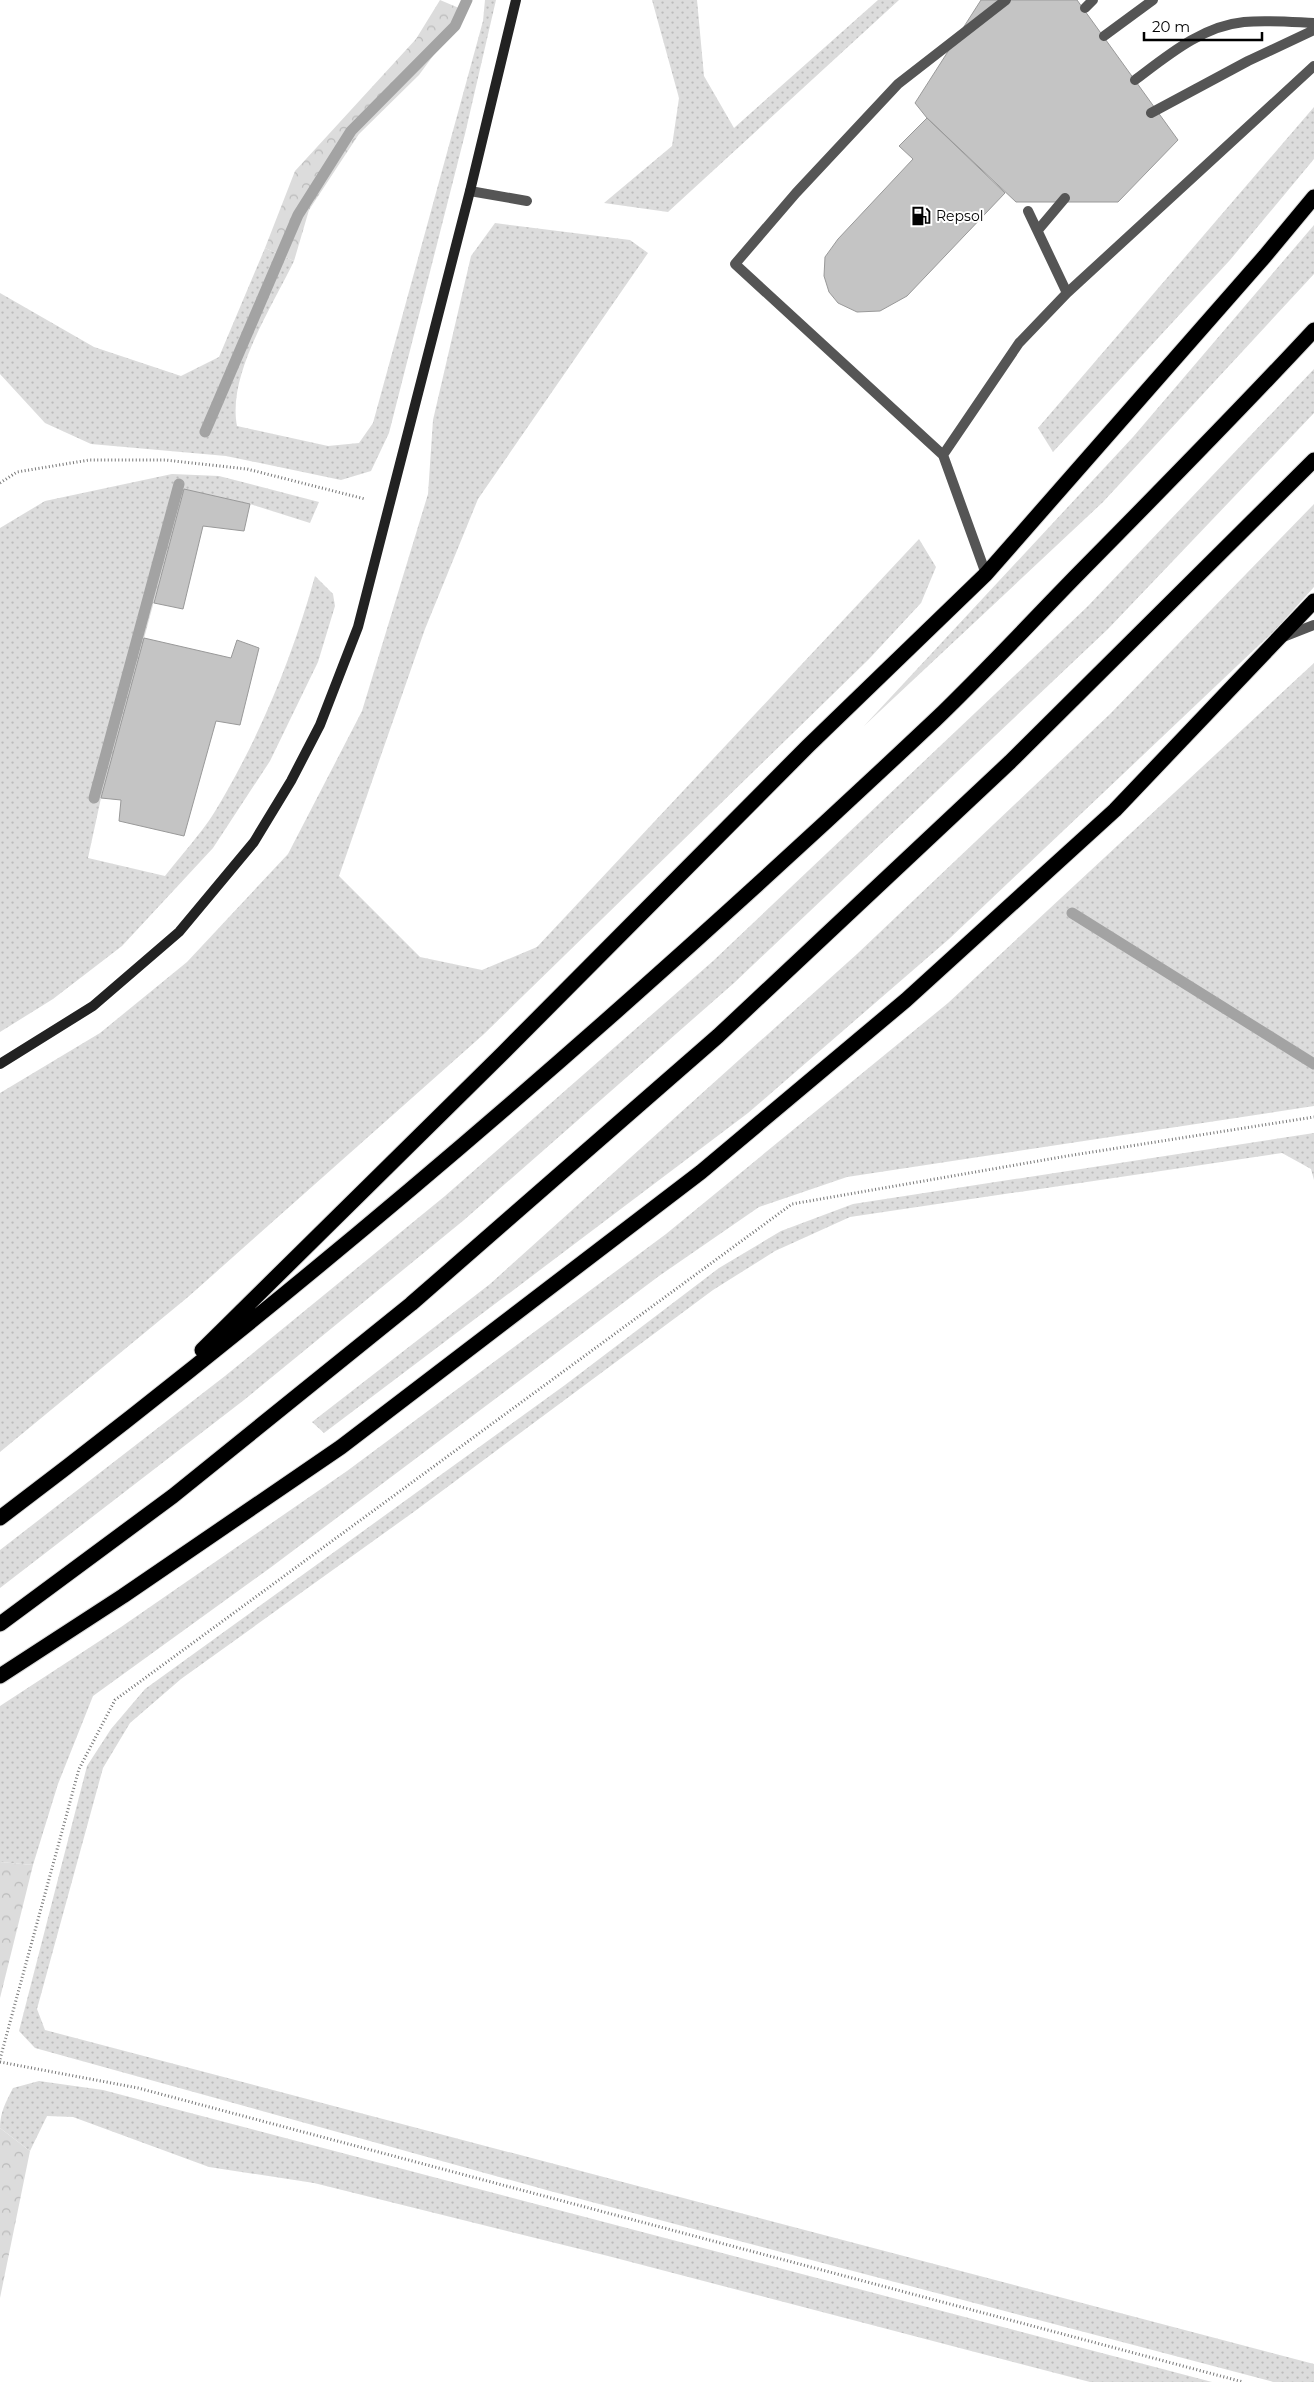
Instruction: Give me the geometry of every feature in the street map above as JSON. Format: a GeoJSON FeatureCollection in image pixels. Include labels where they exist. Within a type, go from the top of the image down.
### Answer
{"type":"FeatureCollection","features":[{"type":"Feature","properties":{"kind":"highway"},"geometry":{"type":"LineString","coordinates":[[142,1409],[496,1060],[808,746],[986,574],[1265,256],[1314,197]]}},
{"type":"Feature","properties":{"kind":"highway"},"geometry":{"type":"LineString","coordinates":[[0,1518],[142,1409],[379,1217],[659,973],[930,724],[1243,405],[1314,330]]}},
{"type":"Feature","properties":{"kind":"highway"},"geometry":{"type":"LineString","coordinates":[[0,1624],[172,1496],[403,1310],[718,1036],[1010,762],[1314,460]]}},
{"type":"Feature","properties":{"kind":"highway"},"geometry":{"type":"LineString","coordinates":[[0,1676],[123,1596],[341,1447],[701,1172],[906,1000],[1115,810],[1314,601]]}},
{"type":"Feature","properties":{"kind":"street"},"geometry":{"type":"LineString","coordinates":[[0,1064],[93,1006],[179,932],[254,842],[291,781],[320,725],[358,627],[470,191],[516,0]]}},
{"type":"Feature","properties":{"kind":"lane"},"geometry":{"type":"LineString","coordinates":[[986,574],[943,455],[735,264],[796,193],[898,84],[1006,0]]}},
{"type":"Feature","properties":{"kind":"lane"},"geometry":{"type":"LineString","coordinates":[[1085,8],[1093,0]]}},
{"type":"Feature","properties":{"kind":"lane"},"geometry":{"type":"LineString","coordinates":[[1104,36],[1154,0]]}},
{"type":"Feature","properties":{"kind":"lane"},"geometry":{"type":"LineString","coordinates":[[1136,80],[1181,46],[1206,33],[1242,22],[1314,23]]}},
{"type":"Feature","properties":{"kind":"lane"},"geometry":{"type":"LineString","coordinates":[[1151,113],[1248,61],[1314,30]]}},
{"type":"Feature","properties":{"kind":"lane"},"geometry":{"type":"LineString","coordinates":[[943,455],[1019,343],[1066,293],[1314,66]]}},
{"type":"Feature","properties":{"kind":"lane"},"geometry":{"type":"LineString","coordinates":[[470,191],[527,200]]}},
{"type":"Feature","properties":{"kind":"lane"},"geometry":{"type":"LineString","coordinates":[[1038,230],[1066,198]]}},
{"type":"Feature","properties":{"kind":"lane"},"geometry":{"type":"LineString","coordinates":[[1028,211],[1066,293]]}},
{"type":"Feature","properties":{"kind":"lane"},"geometry":{"type":"LineString","coordinates":[[1275,640],[1314,625]]}},
{"type":"Feature","properties":{"kind":"path"},"geometry":{"type":"LineString","coordinates":[[0,483],[17,472],[89,460],[165,460],[247,469],[390,505]]}},
{"type":"Feature","properties":{"kind":"path"},"geometry":{"type":"LineString","coordinates":[[1242,2382],[138,2088],[0,2060],[79,1769],[115,1700],[792,1204],[1067,1156],[1314,1117]]}},
{"type":"Feature","properties":{"kind":"green space"},"geometry":{"type":"Polygon","coordinates":[[[440,0],[466,11],[419,75],[359,134],[309,210],[294,261],[265,248],[295,171],[416,39],[440,0]]]}},
{"type":"Feature","properties":{"kind":"green space"},"geometry":{"type":"Polygon","coordinates":[[[485,0],[496,0],[465,134],[389,433],[371,471],[341,480],[226,456],[91,444],[45,423],[0,374],[0,293],[94,347],[181,376],[219,357],[265,248],[294,261],[253,342],[245,364],[236,406],[237,426],[328,446],[359,443],[373,423],[483,21],[485,0]]]}},
{"type":"Feature","properties":{"kind":"green space"},"geometry":{"type":"Polygon","coordinates":[[[652,0],[697,0],[704,76],[734,128],[878,0],[899,0],[668,212],[604,203],[672,146],[679,98],[652,0]]]}},
{"type":"Feature","properties":{"kind":"green space"},"geometry":{"type":"Polygon","coordinates":[[[1314,107],[1314,159],[1230,260],[1053,452],[1038,428],[1314,107]]]}},
{"type":"Feature","properties":{"kind":"green space"},"geometry":{"type":"Polygon","coordinates":[[[495,223],[630,240],[648,253],[478,499],[425,629],[339,876],[420,957],[482,970],[537,947],[919,539],[936,567],[921,603],[869,659],[484,1034],[188,1297],[0,1452],[0,1093],[100,1033],[187,962],[288,854],[362,711],[428,494],[433,420],[471,256],[495,223]]]}},
{"type":"Feature","properties":{"kind":"green space"},"geometry":{"type":"Polygon","coordinates":[[[1314,225],[1314,274],[1103,502],[864,726],[1133,437],[1314,225]]]}},
{"type":"Feature","properties":{"kind":"green space"},"geometry":{"type":"Polygon","coordinates":[[[1314,369],[1314,413],[1108,629],[734,983],[464,1220],[244,1400],[0,1588],[0,1550],[225,1376],[445,1196],[713,961],[1087,607],[1314,369]]]}},
{"type":"Feature","properties":{"kind":"green space"},"geometry":{"type":"Polygon","coordinates":[[[172,474],[219,476],[319,502],[310,523],[250,504],[184,490],[101,798],[88,858],[165,876],[197,837],[214,813],[260,727],[296,638],[315,576],[333,594],[335,606],[318,662],[270,761],[213,848],[122,946],[53,999],[0,1032],[0,528],[45,501],[172,474]]]}},
{"type":"Feature","properties":{"kind":"green space"},"geometry":{"type":"Polygon","coordinates":[[[1314,504],[1314,587],[1276,629],[949,939],[748,1113],[324,1433],[312,1422],[490,1284],[857,954],[1110,714],[1314,504]]]}},
{"type":"Feature","properties":{"kind":"green space"},"geometry":{"type":"Polygon","coordinates":[[[1314,663],[1314,1106],[847,1177],[759,1207],[659,1276],[270,1568],[93,1696],[58,1784],[33,1865],[0,1862],[0,1706],[121,1627],[347,1471],[666,1234],[948,1003],[1314,663]]]}},
{"type":"Feature","properties":{"kind":"green space"},"geometry":{"type":"Polygon","coordinates":[[[1314,1133],[1314,1180],[1311,1169],[1282,1153],[850,1217],[775,1251],[713,1290],[415,1511],[181,1679],[130,1723],[103,1768],[37,2009],[45,2030],[1314,2364],[1314,2382],[1274,2382],[550,2191],[35,2048],[19,2031],[87,1766],[111,1729],[145,1689],[565,1385],[719,1268],[781,1231],[853,1204],[1314,1133]]]}},
{"type":"Feature","properties":{"kind":"green space"},"geometry":{"type":"Polygon","coordinates":[[[0,1862],[33,1865],[0,1998],[0,1862]]]}},
{"type":"Feature","properties":{"kind":"green space"},"geometry":{"type":"Polygon","coordinates":[[[39,2081],[103,2090],[1212,2382],[1090,2382],[608,2256],[314,2183],[209,2167],[73,2117],[47,2116],[30,2151],[0,2128],[0,2122],[4,2107],[13,2088],[39,2081]]]}},
{"type":"Feature","properties":{"kind":"green space"},"geometry":{"type":"Polygon","coordinates":[[[0,2128],[30,2151],[0,2298],[0,2128]]]}},
{"type":"Feature","properties":{"kind":"building"},"geometry":{"type":"Polygon","coordinates":[[[981,0],[1077,0],[1178,140],[1118,202],[1016,202],[927,118],[915,103],[981,0]]]}},
{"type":"Feature","properties":{"kind":"building","name":"Repsol"},"geometry":{"type":"Polygon","coordinates":[[[927,118],[1005,193],[907,296],[880,311],[857,312],[838,303],[829,292],[824,276],[825,257],[838,239],[913,159],[899,146],[927,118]]]}},
{"type":"Feature","properties":{"kind":"building"},"geometry":{"type":"Polygon","coordinates":[[[184,489],[250,504],[244,531],[203,526],[183,609],[154,603],[184,489]]]}},
{"type":"Feature","properties":{"kind":"building"},"geometry":{"type":"Polygon","coordinates":[[[144,638],[231,658],[237,640],[259,648],[240,725],[216,721],[184,836],[119,821],[121,800],[101,798],[144,638]]]}},
{"type":"Feature","properties":{"kind":"waterway"},"geometry":{"type":"LineString","coordinates":[[205,432],[298,215],[351,131],[455,26],[467,0]]}},
{"type":"Feature","properties":{"kind":"waterway"},"geometry":{"type":"LineString","coordinates":[[94,798],[179,484]]}},
{"type":"Feature","properties":{"kind":"waterway"},"geometry":{"type":"LineString","coordinates":[[1072,913],[1314,1064]]}},
{"type":"Feature","properties":{"kind":"place","name":"Repsol"},"geometry":{"type":"Point","coordinates":[921,216]}}]}
